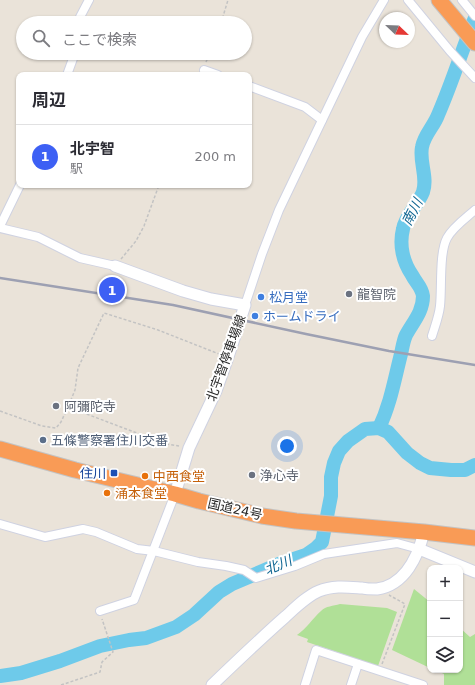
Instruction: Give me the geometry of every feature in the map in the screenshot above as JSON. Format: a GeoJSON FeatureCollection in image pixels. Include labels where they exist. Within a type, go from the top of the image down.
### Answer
{"type":"FeatureCollection","features":[{"type":"Feature","properties":{"kind":"highway"},"geometry":{"type":"LineString","coordinates":[[439,0],[475,43]]}},
{"type":"Feature","properties":{"kind":"highway","name":"国道24号"},"geometry":{"type":"LineString","coordinates":[[1,451],[255,515],[296,521],[475,538]]}},
{"type":"Feature","properties":{"kind":"street"},"geometry":{"type":"LineString","coordinates":[[80,16],[89,0]]}},
{"type":"Feature","properties":{"kind":"street"},"geometry":{"type":"LineString","coordinates":[[245,305],[279,210],[362,37],[384,0]]}},
{"type":"Feature","properties":{"kind":"street"},"geometry":{"type":"LineString","coordinates":[[408,0],[450,51],[474,77]]}},
{"type":"Feature","properties":{"kind":"street"},"geometry":{"type":"LineString","coordinates":[[462,0],[475,16]]}},
{"type":"Feature","properties":{"kind":"street"},"geometry":{"type":"LineString","coordinates":[[68,72],[72,60]]}},
{"type":"Feature","properties":{"kind":"street"},"geometry":{"type":"LineString","coordinates":[[204,70],[210,72]]}},
{"type":"Feature","properties":{"kind":"street"},"geometry":{"type":"LineString","coordinates":[[252,87],[305,107],[322,120]]}},
{"type":"Feature","properties":{"kind":"street"},"geometry":{"type":"LineString","coordinates":[[19,188],[0,227],[38,237],[80,258],[115,266]]}},
{"type":"Feature","properties":{"kind":"street"},"geometry":{"type":"LineString","coordinates":[[432,336],[440,307],[443,256],[446,240],[451,232],[475,210]]}},
{"type":"Feature","properties":{"kind":"street","name":"北宇智停車場線"},"geometry":{"type":"LineString","coordinates":[[115,266],[183,291],[211,299],[245,305],[216,391],[189,448],[176,494]]}},
{"type":"Feature","properties":{"kind":"street"},"geometry":{"type":"LineString","coordinates":[[100,611],[134,600],[176,494]]}},
{"type":"Feature","properties":{"kind":"street"},"geometry":{"type":"LineString","coordinates":[[0,524],[45,537],[83,529],[96,532],[137,549],[154,551],[198,562],[244,570],[256,578],[295,566],[324,554],[397,543],[475,572]]}},
{"type":"Feature","properties":{"kind":"street"},"geometry":{"type":"LineString","coordinates":[[212,685],[304,600],[319,591],[332,587],[377,589],[391,585],[401,578],[412,564],[419,550],[424,532]]}},
{"type":"Feature","properties":{"kind":"street"},"geometry":{"type":"LineString","coordinates":[[305,685],[316,650],[380,671],[399,681],[423,685]]}},
{"type":"Feature","properties":{"kind":"street"},"geometry":{"type":"LineString","coordinates":[[351,685],[358,664]]}},
{"type":"Feature","properties":{"kind":"path"},"geometry":{"type":"LineString","coordinates":[[223,16],[228,0]]}},
{"type":"Feature","properties":{"kind":"path"},"geometry":{"type":"LineString","coordinates":[[204,70],[208,60]]}},
{"type":"Feature","properties":{"kind":"path"},"geometry":{"type":"LineString","coordinates":[[115,266],[136,241],[146,220],[158,188]]}},
{"type":"Feature","properties":{"kind":"path"},"geometry":{"type":"LineString","coordinates":[[0,411],[42,426],[56,428],[61,422],[68,407],[75,390],[78,368],[104,313],[158,330],[228,357]]}},
{"type":"Feature","properties":{"kind":"path"},"geometry":{"type":"LineString","coordinates":[[68,407],[166,444],[189,448]]}},
{"type":"Feature","properties":{"kind":"path"},"geometry":{"type":"LineString","coordinates":[[377,589],[405,604],[380,671]]}},
{"type":"Feature","properties":{"kind":"path"},"geometry":{"type":"LineString","coordinates":[[61,685],[100,672],[102,662],[113,652],[100,611]]}},
{"type":"Feature","properties":{"kind":"green space"},"geometry":{"type":"Polygon","coordinates":[[[414,589],[427,600],[427,667],[392,650],[414,589]]]}},
{"type":"Feature","properties":{"kind":"green space"},"geometry":{"type":"Polygon","coordinates":[[[340,604],[387,608],[397,612],[378,666],[307,642],[308,639],[297,635],[323,609],[340,604]]]}},
{"type":"Feature","properties":{"kind":"green space"},"geometry":{"type":"Polygon","coordinates":[[[463,631],[470,637],[475,634],[475,685],[444,685],[444,674],[442,673],[463,673],[463,631]]]}},
{"type":"Feature","properties":{"kind":"waterway","name":"南川"},"geometry":{"type":"LineString","coordinates":[[379,428],[394,385],[405,337],[423,302],[421,290],[404,259],[401,241],[404,224],[423,192],[425,181],[421,153],[422,147],[443,103],[475,18]]}},
{"type":"Feature","properties":{"kind":"waterway","name":"北川"},"geometry":{"type":"LineString","coordinates":[[0,676],[21,673],[60,661],[100,646],[146,638],[176,627],[194,615],[219,592],[232,584],[279,564],[306,555],[322,542],[331,496],[331,477],[334,463],[339,451],[348,441],[365,429],[379,428],[388,432],[407,453],[420,463],[430,468],[465,470],[475,465]]}},
{"type":"Feature","properties":{"kind":"railway"},"geometry":{"type":"LineString","coordinates":[[0,278],[173,305],[389,351],[475,365]]}},
{"type":"Feature","properties":{"kind":"place","name":"北宇智"},"geometry":{"type":"Point","coordinates":[112,290]}},
{"type":"Feature","properties":{"kind":"place","name":"龍智院"},"geometry":{"type":"Point","coordinates":[349,294]}},
{"type":"Feature","properties":{"kind":"place","name":"松月堂"},"geometry":{"type":"Point","coordinates":[261,297]}},
{"type":"Feature","properties":{"kind":"place","name":"ホームドライ"},"geometry":{"type":"Point","coordinates":[255,316]}},
{"type":"Feature","properties":{"kind":"place","name":"阿彌陀寺"},"geometry":{"type":"Point","coordinates":[56,406]}},
{"type":"Feature","properties":{"kind":"place","name":"五條警察署住川交番"},"geometry":{"type":"Point","coordinates":[43,440]}},
{"type":"Feature","properties":{"kind":"place","name":"住川"},"geometry":{"type":"Point","coordinates":[114,473]}},
{"type":"Feature","properties":{"kind":"place","name":"浄心寺"},"geometry":{"type":"Point","coordinates":[252,475]}},
{"type":"Feature","properties":{"kind":"place","name":"中西食堂"},"geometry":{"type":"Point","coordinates":[145,476]}},
{"type":"Feature","properties":{"kind":"place","name":"涌本食堂"},"geometry":{"type":"Point","coordinates":[107,493]}}]}
